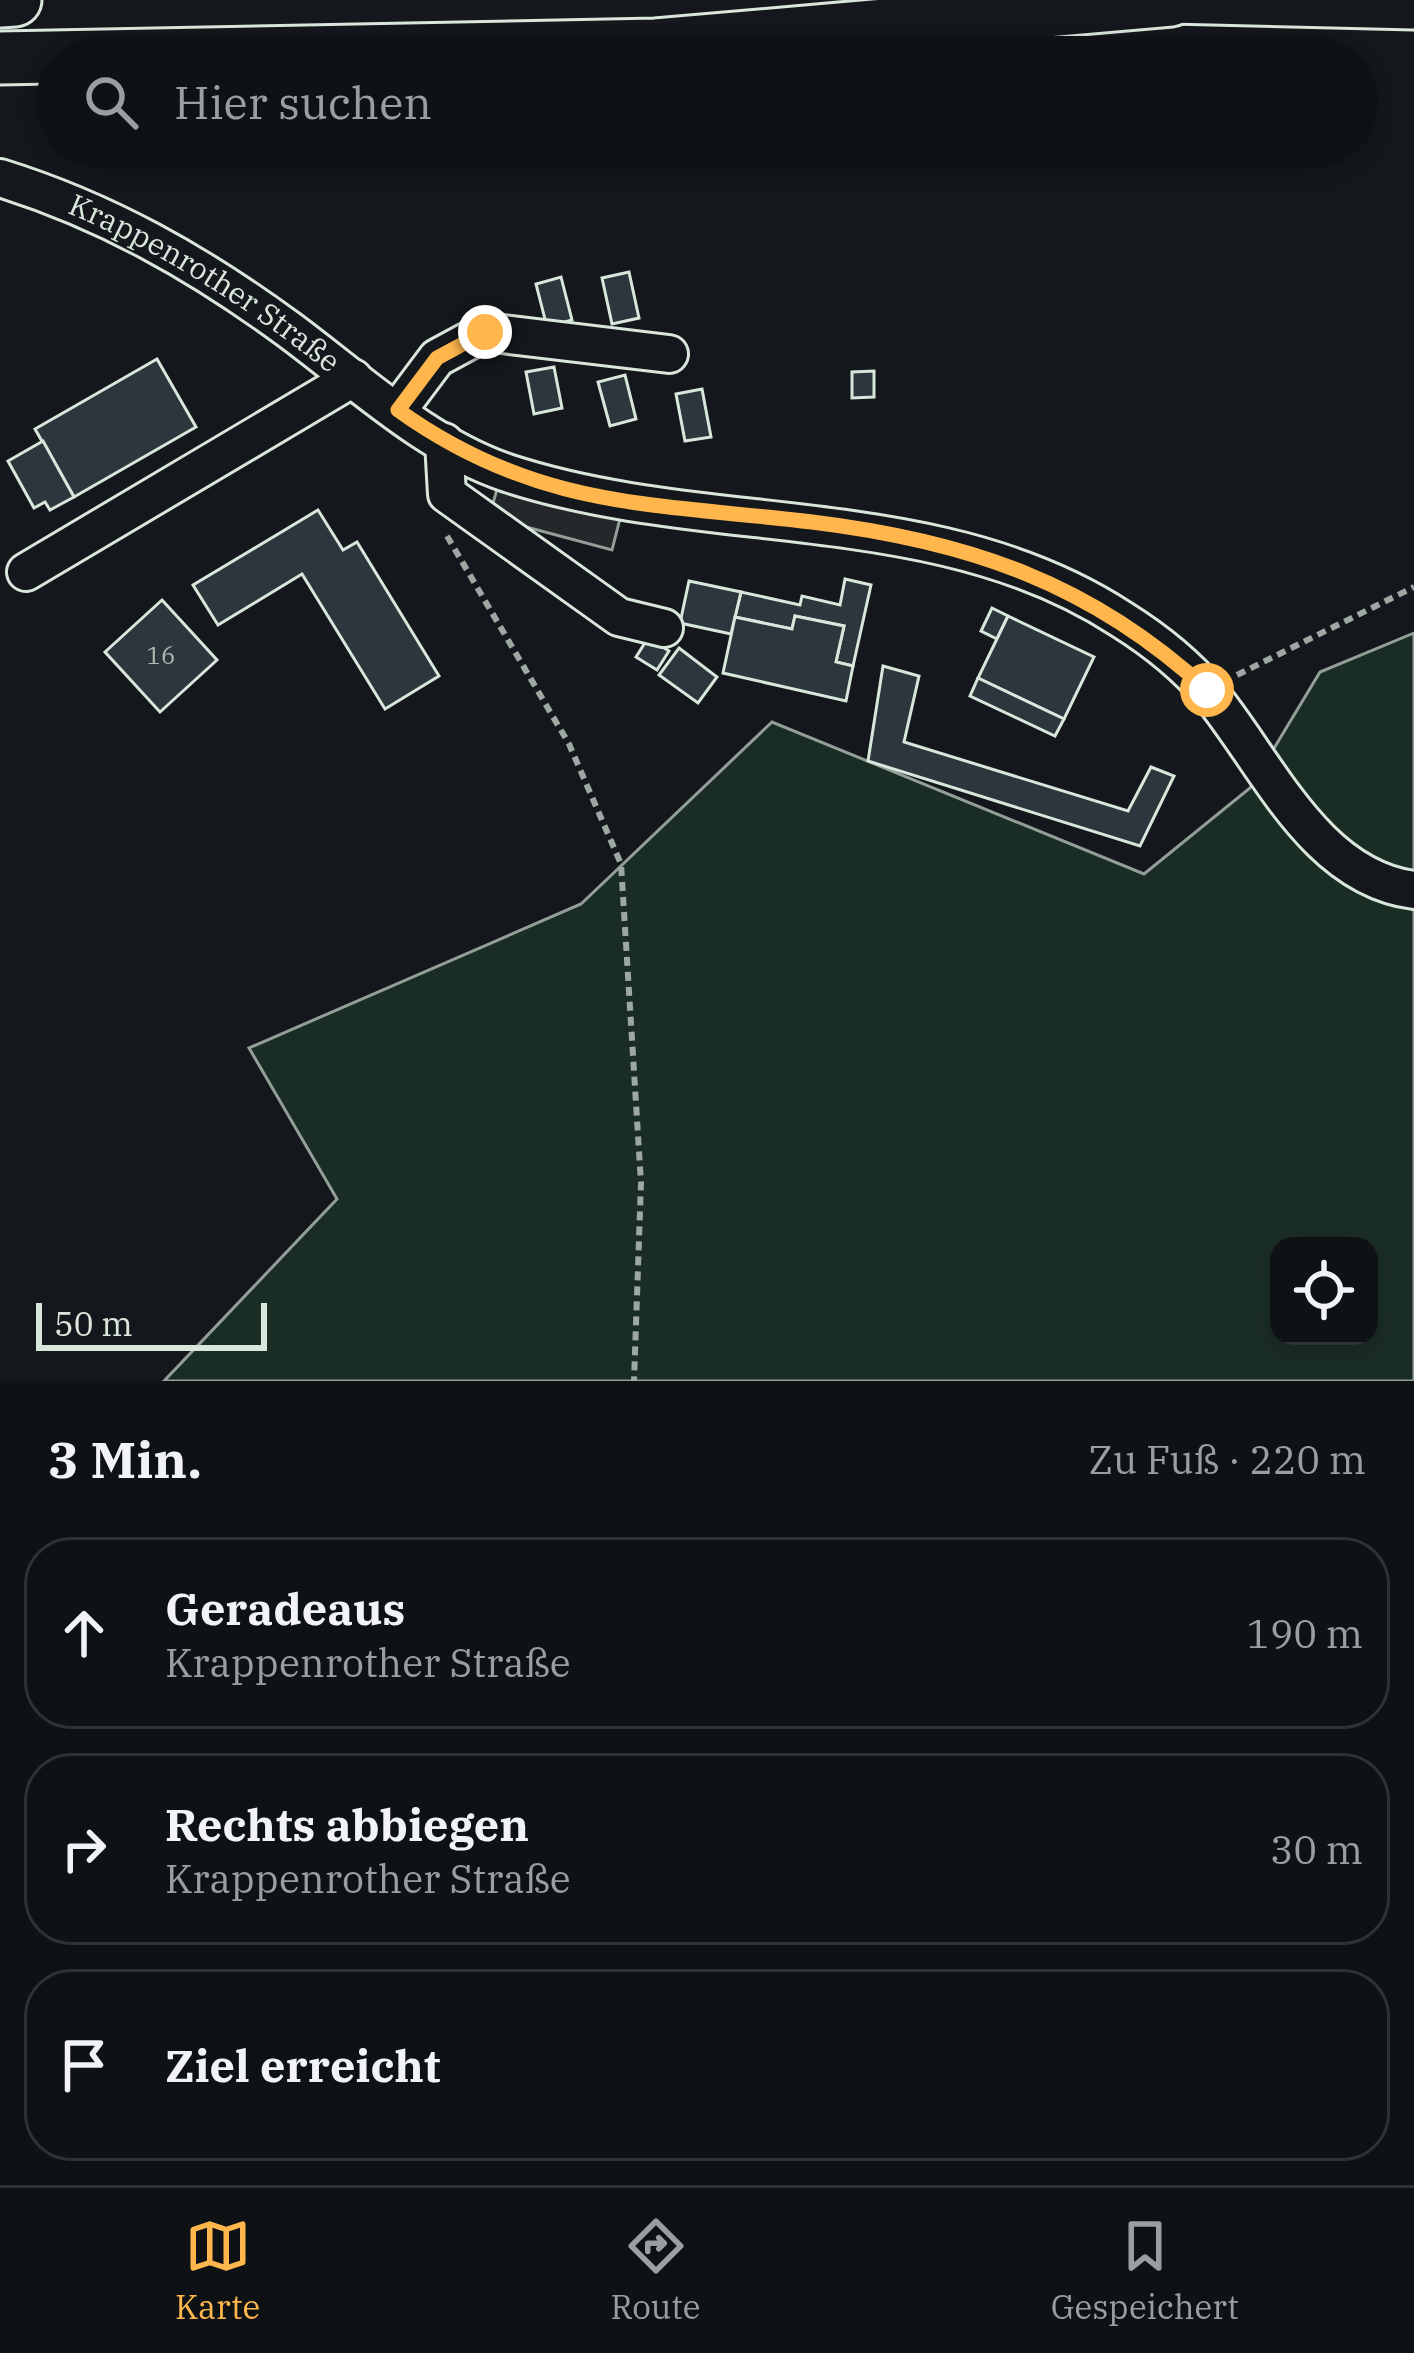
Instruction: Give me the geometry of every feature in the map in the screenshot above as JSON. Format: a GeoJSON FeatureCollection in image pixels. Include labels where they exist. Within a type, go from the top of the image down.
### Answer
{"type":"FeatureCollection","features":[{"type":"Feature","properties":{"kind":"highway"},"geometry":{"type":"LineString","coordinates":[[0,1],[15,0]]}},
{"type":"Feature","properties":{"kind":"highway"},"geometry":{"type":"LineString","coordinates":[[1161,0],[1172,1]]}},
{"type":"Feature","properties":{"kind":"highway"},"geometry":{"type":"LineString","coordinates":[[762,36],[1172,1]]}},
{"type":"Feature","properties":{"kind":"highway"},"geometry":{"type":"LineString","coordinates":[[0,58],[36,57]]}},
{"type":"Feature","properties":{"kind":"main road"},"geometry":{"type":"LineString","coordinates":[[1172,1],[1414,6]]}},
{"type":"Feature","properties":{"kind":"street","name":"Krappenrother Straße"},"geometry":{"type":"LineString","coordinates":[[0,178],[71,200],[148,236],[444,442],[502,472],[578,494],[657,509],[815,522],[972,553],[1019,568],[1123,620],[1207,690],[1315,836],[1369,880],[1414,890]]}},
{"type":"Feature","properties":{"kind":"street"},"geometry":{"type":"LineString","coordinates":[[398,410],[437,358],[485,332],[669,354]]}},
{"type":"Feature","properties":{"kind":"street"},"geometry":{"type":"LineString","coordinates":[[26,572],[353,378]]}},
{"type":"Feature","properties":{"kind":"street"},"geometry":{"type":"LineString","coordinates":[[444,442],[447,494],[619,616],[664,628]]}},
{"type":"Feature","properties":{"kind":"path"},"geometry":{"type":"LineString","coordinates":[[440,521],[569,744],[621,864],[641,1183],[634,1381]]}},
{"type":"Feature","properties":{"kind":"path"},"geometry":{"type":"LineString","coordinates":[[1207,690],[1414,587]]}},
{"type":"Feature","properties":{"kind":"green space"},"geometry":{"type":"Polygon","coordinates":[[[1414,633],[1414,1381],[164,1381],[337,1199],[249,1048],[581,904],[772,722],[1144,874],[1250,788],[1320,672],[1414,633]]]}},
{"type":"Feature","properties":{"kind":"shaded area"},"geometry":{"type":"Polygon","coordinates":[[[502,472],[624,503],[612,550],[489,517],[502,472]]]}},
{"type":"Feature","properties":{"kind":"building"},"geometry":{"type":"Polygon","coordinates":[[[629,272],[639,318],[612,324],[602,278],[629,272]]]}},
{"type":"Feature","properties":{"kind":"building"},"geometry":{"type":"Polygon","coordinates":[[[561,277],[572,320],[547,327],[536,284],[561,277]]]}},
{"type":"Feature","properties":{"kind":"building"},"geometry":{"type":"Polygon","coordinates":[[[157,359],[196,427],[74,497],[35,429],[157,359]]]}},
{"type":"Feature","properties":{"kind":"building"},"geometry":{"type":"Polygon","coordinates":[[[554,367],[562,408],[534,414],[526,372],[554,367]]]}},
{"type":"Feature","properties":{"kind":"building"},"geometry":{"type":"Polygon","coordinates":[[[874,371],[874,397],[852,398],[852,372],[874,371]]]}},
{"type":"Feature","properties":{"kind":"building"},"geometry":{"type":"Polygon","coordinates":[[[625,375],[636,419],[610,426],[598,382],[625,375]]]}},
{"type":"Feature","properties":{"kind":"building"},"geometry":{"type":"Polygon","coordinates":[[[702,389],[711,437],[685,441],[676,394],[702,389]]]}},
{"type":"Feature","properties":{"kind":"building"},"geometry":{"type":"Polygon","coordinates":[[[43,441],[74,497],[50,510],[45,502],[34,508],[8,461],[43,441]]]}},
{"type":"Feature","properties":{"kind":"building"},"geometry":{"type":"Polygon","coordinates":[[[318,510],[343,550],[357,542],[439,676],[385,709],[302,574],[218,625],[193,585],[318,510]]]}},
{"type":"Feature","properties":{"kind":"building"},"geometry":{"type":"Polygon","coordinates":[[[845,579],[871,585],[853,666],[836,662],[844,626],[795,616],[792,629],[735,617],[741,592],[800,605],[802,596],[840,605],[845,579]]]}},
{"type":"Feature","properties":{"kind":"building"},"geometry":{"type":"Polygon","coordinates":[[[689,581],[741,592],[731,634],[680,623],[689,581]]]}},
{"type":"Feature","properties":{"kind":"building"},"geometry":{"type":"Polygon","coordinates":[[[162,600],[217,660],[160,712],[105,652],[162,600]]]}},
{"type":"Feature","properties":{"kind":"building"},"geometry":{"type":"Polygon","coordinates":[[[992,608],[1008,616],[997,639],[981,631],[992,608]]]}},
{"type":"Feature","properties":{"kind":"building"},"geometry":{"type":"Polygon","coordinates":[[[795,616],[844,626],[836,662],[853,666],[846,701],[723,673],[735,617],[792,629],[795,616]]]}},
{"type":"Feature","properties":{"kind":"building"},"geometry":{"type":"Polygon","coordinates":[[[1008,616],[1094,657],[1064,719],[978,678],[1008,616]]]}},
{"type":"Feature","properties":{"kind":"building"},"geometry":{"type":"Polygon","coordinates":[[[648,638],[669,651],[657,670],[636,657],[648,638]]]}},
{"type":"Feature","properties":{"kind":"building"},"geometry":{"type":"Polygon","coordinates":[[[679,648],[717,677],[698,703],[659,675],[679,648]]]}},
{"type":"Feature","properties":{"kind":"building"},"geometry":{"type":"Polygon","coordinates":[[[883,666],[919,676],[904,742],[1128,811],[1151,767],[1174,776],[1140,846],[868,761],[883,666]]]}},
{"type":"Feature","properties":{"kind":"building"},"geometry":{"type":"Polygon","coordinates":[[[978,678],[1064,719],[1055,736],[970,696],[978,678]]]}},
{"type":"Feature","properties":{"kind":"route"},"geometry":{"type":"LineString","coordinates":[[485,332],[464,339],[437,358],[398,410],[444,442],[502,472],[578,494],[657,509],[815,522],[972,553],[1076,592],[1123,620],[1207,690]]}}]}
